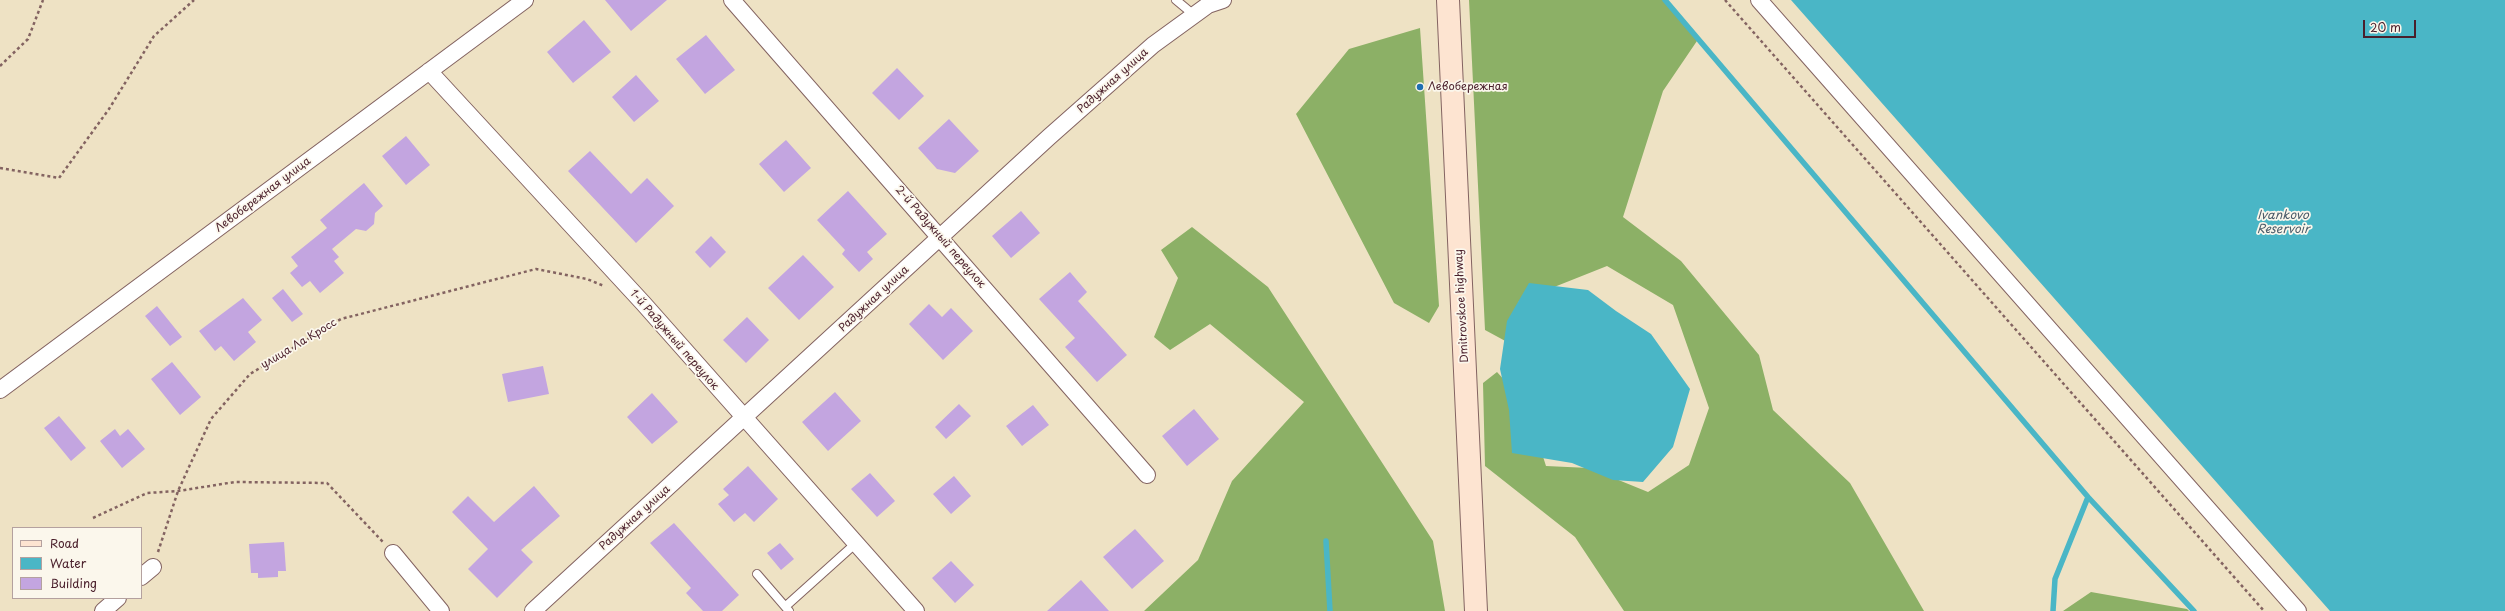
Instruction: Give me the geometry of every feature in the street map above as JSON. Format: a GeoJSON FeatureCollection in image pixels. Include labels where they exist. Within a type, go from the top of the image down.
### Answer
{"type":"FeatureCollection","features":[{"type":"Feature","properties":{"kind":"street","name":"Левобережная улица"},"geometry":{"type":"LineString","coordinates":[[0,390],[525,0]]}},
{"type":"Feature","properties":{"kind":"street","name":"2-й Радужный переулок"},"geometry":{"type":"LineString","coordinates":[[732,0],[941,237],[1147,475]]}},
{"type":"Feature","properties":{"kind":"street","name":"Радужная улица"},"geometry":{"type":"LineString","coordinates":[[533,611],[1153,45],[1194,15],[1206,2],[1223,0]]}},
{"type":"Feature","properties":{"kind":"street","name":"Dmitrovskoe highway"},"geometry":{"type":"LineString","coordinates":[[1448,0],[1476,611]]}},
{"type":"Feature","properties":{"kind":"street"},"geometry":{"type":"LineString","coordinates":[[1759,0],[2298,611]]}},
{"type":"Feature","properties":{"kind":"street","name":"1-й Радужный переулок"},"geometry":{"type":"LineString","coordinates":[[429,71],[643,303],[744,419],[916,611]]}},
{"type":"Feature","properties":{"kind":"street"},"geometry":{"type":"LineString","coordinates":[[393,553],[442,611]]}},
{"type":"Feature","properties":{"kind":"street"},"geometry":{"type":"LineString","coordinates":[[103,611],[117,599]]}},
{"type":"Feature","properties":{"kind":"lane"},"geometry":{"type":"LineString","coordinates":[[1176,0],[1194,15]]}},
{"type":"Feature","properties":{"kind":"lane"},"geometry":{"type":"LineString","coordinates":[[757,574],[788,609],[855,544]]}},
{"type":"Feature","properties":{"kind":"path"},"geometry":{"type":"LineString","coordinates":[[0,66],[28,39],[44,0]]}},
{"type":"Feature","properties":{"kind":"path"},"geometry":{"type":"LineString","coordinates":[[0,168],[59,178],[109,109],[154,36],[194,0]]}},
{"type":"Feature","properties":{"kind":"path"},"geometry":{"type":"LineString","coordinates":[[1725,0],[2264,611]]}},
{"type":"Feature","properties":{"kind":"path","name":"улица Ла Кросс"},"geometry":{"type":"LineString","coordinates":[[147,572],[178,491],[210,419],[250,374],[341,319],[536,269],[587,279],[608,288]]}},
{"type":"Feature","properties":{"kind":"path"},"geometry":{"type":"LineString","coordinates":[[93,518],[147,493],[178,491],[235,482],[327,483],[393,553]]}},
{"type":"Feature","properties":{"kind":"green space"},"geometry":{"type":"Polygon","coordinates":[[[1469,0],[1666,0],[1699,38],[1663,91],[1623,217],[1681,261],[1759,355],[1773,410],[1850,483],[1924,611],[1624,611],[1575,537],[1485,466],[1483,383],[1497,372],[1526,404],[1546,466],[1589,468],[1648,492],[1689,465],[1709,408],[1673,305],[1607,266],[1519,301],[1509,343],[1485,330],[1469,0]]]}},
{"type":"Feature","properties":{"kind":"green space"},"geometry":{"type":"Polygon","coordinates":[[[1420,28],[1439,306],[1429,323],[1394,303],[1296,114],[1349,49],[1420,28]]]}},
{"type":"Feature","properties":{"kind":"green space"},"geometry":{"type":"Polygon","coordinates":[[[1192,227],[1268,287],[1433,541],[1445,611],[1144,611],[1198,560],[1232,481],[1304,402],[1210,324],[1170,350],[1154,337],[1178,278],[1161,250],[1192,227]]]}},
{"type":"Feature","properties":{"kind":"green space"},"geometry":{"type":"Polygon","coordinates":[[[2091,592],[2187,609],[2189,611],[2063,611],[2091,592]]]}},
{"type":"Feature","properties":{"kind":"water","name":"Ivankovo Reservoir"},"geometry":{"type":"Polygon","coordinates":[[[1791,0],[2505,0],[2505,611],[2330,611],[1791,0]]]}},
{"type":"Feature","properties":{"kind":"water"},"geometry":{"type":"Polygon","coordinates":[[[1529,283],[1588,290],[1651,334],[1690,389],[1673,447],[1643,482],[1613,480],[1572,463],[1512,453],[1509,410],[1500,369],[1507,321],[1529,283]]]}},
{"type":"Feature","properties":{"kind":"building"},"geometry":{"type":"Polygon","coordinates":[[[605,0],[667,0],[631,31],[605,0]]]}},
{"type":"Feature","properties":{"kind":"building"},"geometry":{"type":"Polygon","coordinates":[[[584,20],[611,52],[573,83],[547,52],[584,20]]]}},
{"type":"Feature","properties":{"kind":"building"},"geometry":{"type":"Polygon","coordinates":[[[706,35],[735,70],[705,94],[676,59],[706,35]]]}},
{"type":"Feature","properties":{"kind":"building"},"geometry":{"type":"Polygon","coordinates":[[[897,68],[924,96],[899,120],[872,93],[897,68]]]}},
{"type":"Feature","properties":{"kind":"building"},"geometry":{"type":"Polygon","coordinates":[[[636,75],[659,101],[634,122],[612,97],[636,75]]]}},
{"type":"Feature","properties":{"kind":"building"},"geometry":{"type":"Polygon","coordinates":[[[949,119],[979,151],[955,173],[937,169],[918,148],[949,119]]]}},
{"type":"Feature","properties":{"kind":"building"},"geometry":{"type":"Polygon","coordinates":[[[406,136],[430,165],[406,185],[382,156],[406,136]]]}},
{"type":"Feature","properties":{"kind":"building"},"geometry":{"type":"Polygon","coordinates":[[[786,140],[811,168],[784,192],[759,164],[786,140]]]}},
{"type":"Feature","properties":{"kind":"building"},"geometry":{"type":"Polygon","coordinates":[[[590,151],[631,194],[647,178],[674,206],[636,243],[568,171],[590,151]]]}},
{"type":"Feature","properties":{"kind":"building"},"geometry":{"type":"Polygon","coordinates":[[[364,183],[383,206],[375,213],[374,224],[366,231],[356,229],[332,249],[339,257],[334,261],[344,273],[320,293],[310,281],[302,287],[290,273],[298,266],[291,257],[327,228],[320,220],[364,183]]]}},
{"type":"Feature","properties":{"kind":"building"},"geometry":{"type":"Polygon","coordinates":[[[848,191],[887,234],[867,252],[873,259],[859,272],[842,254],[845,250],[817,220],[848,191]]]}},
{"type":"Feature","properties":{"kind":"building"},"geometry":{"type":"Polygon","coordinates":[[[1021,211],[1040,233],[1011,258],[992,236],[1021,211]]]}},
{"type":"Feature","properties":{"kind":"building"},"geometry":{"type":"Polygon","coordinates":[[[711,236],[726,252],[710,268],[695,252],[711,236]]]}},
{"type":"Feature","properties":{"kind":"building"},"geometry":{"type":"Polygon","coordinates":[[[803,255],[834,287],[799,320],[768,288],[803,255]]]}},
{"type":"Feature","properties":{"kind":"building"},"geometry":{"type":"Polygon","coordinates":[[[1070,272],[1087,292],[1078,301],[1127,355],[1097,382],[1065,347],[1075,338],[1039,299],[1070,272]]]}},
{"type":"Feature","properties":{"kind":"building"},"geometry":{"type":"Polygon","coordinates":[[[283,289],[303,314],[292,322],[272,298],[283,289]]]}},
{"type":"Feature","properties":{"kind":"building"},"geometry":{"type":"Polygon","coordinates":[[[243,298],[262,320],[248,332],[256,342],[234,361],[221,346],[215,351],[199,331],[243,298]]]}},
{"type":"Feature","properties":{"kind":"building"},"geometry":{"type":"Polygon","coordinates":[[[929,304],[942,317],[951,308],[973,331],[943,360],[909,324],[929,304]]]}},
{"type":"Feature","properties":{"kind":"building"},"geometry":{"type":"Polygon","coordinates":[[[157,306],[182,337],[170,346],[145,316],[157,306]]]}},
{"type":"Feature","properties":{"kind":"building"},"geometry":{"type":"Polygon","coordinates":[[[747,317],[769,340],[746,363],[723,340],[747,317]]]}},
{"type":"Feature","properties":{"kind":"building"},"geometry":{"type":"Polygon","coordinates":[[[172,362],[201,397],[180,415],[151,379],[172,362]]]}},
{"type":"Feature","properties":{"kind":"building"},"geometry":{"type":"Polygon","coordinates":[[[543,366],[549,394],[508,402],[502,374],[543,366]]]}},
{"type":"Feature","properties":{"kind":"building"},"geometry":{"type":"Polygon","coordinates":[[[835,392],[861,421],[828,451],[802,422],[835,392]]]}},
{"type":"Feature","properties":{"kind":"building"},"geometry":{"type":"Polygon","coordinates":[[[652,393],[678,422],[652,444],[627,417],[652,393]]]}},
{"type":"Feature","properties":{"kind":"building"},"geometry":{"type":"Polygon","coordinates":[[[959,404],[971,416],[946,439],[935,427],[959,404]]]}},
{"type":"Feature","properties":{"kind":"building"},"geometry":{"type":"Polygon","coordinates":[[[1033,405],[1049,425],[1022,446],[1006,426],[1033,405]]]}},
{"type":"Feature","properties":{"kind":"building"},"geometry":{"type":"Polygon","coordinates":[[[1194,409],[1219,439],[1187,466],[1162,436],[1194,409]]]}},
{"type":"Feature","properties":{"kind":"building"},"geometry":{"type":"Polygon","coordinates":[[[59,416],[86,448],[71,461],[44,428],[59,416]]]}},
{"type":"Feature","properties":{"kind":"building"},"geometry":{"type":"Polygon","coordinates":[[[115,429],[120,436],[128,429],[145,449],[122,468],[100,441],[115,429]]]}},
{"type":"Feature","properties":{"kind":"building"},"geometry":{"type":"Polygon","coordinates":[[[748,466],[778,499],[754,522],[745,513],[734,522],[718,504],[729,495],[723,489],[748,466]]]}},
{"type":"Feature","properties":{"kind":"building"},"geometry":{"type":"Polygon","coordinates":[[[870,473],[895,501],[877,517],[851,489],[870,473]]]}},
{"type":"Feature","properties":{"kind":"building"},"geometry":{"type":"Polygon","coordinates":[[[954,476],[971,496],[951,514],[933,494],[954,476]]]}},
{"type":"Feature","properties":{"kind":"building"},"geometry":{"type":"Polygon","coordinates":[[[534,486],[560,516],[521,550],[533,562],[497,598],[468,569],[488,549],[452,512],[468,496],[494,522],[534,486]]]}},
{"type":"Feature","properties":{"kind":"building"},"geometry":{"type":"Polygon","coordinates":[[[674,523],[739,595],[722,611],[703,611],[686,593],[691,588],[650,543],[674,523]]]}},
{"type":"Feature","properties":{"kind":"building"},"geometry":{"type":"Polygon","coordinates":[[[1135,529],[1164,561],[1132,589],[1103,557],[1135,529]]]}},
{"type":"Feature","properties":{"kind":"building"},"geometry":{"type":"Polygon","coordinates":[[[284,542],[286,571],[278,571],[278,577],[258,578],[258,573],[251,573],[249,544],[284,542]]]}},
{"type":"Feature","properties":{"kind":"building"},"geometry":{"type":"Polygon","coordinates":[[[780,543],[794,559],[781,570],[767,553],[780,543]]]}},
{"type":"Feature","properties":{"kind":"building"},"geometry":{"type":"Polygon","coordinates":[[[951,561],[974,585],[955,603],[932,578],[951,561]]]}},
{"type":"Feature","properties":{"kind":"building"},"geometry":{"type":"Polygon","coordinates":[[[1081,580],[1109,611],[1047,611],[1081,580]]]}},
{"type":"Feature","properties":{"kind":"waterway"},"geometry":{"type":"LineString","coordinates":[[1665,0],[2088,497],[2194,611]]}},
{"type":"Feature","properties":{"kind":"waterway"},"geometry":{"type":"LineString","coordinates":[[2053,611],[2055,579],[2088,497]]}},
{"type":"Feature","properties":{"kind":"waterway"},"geometry":{"type":"LineString","coordinates":[[1326,541],[1330,611]]}},
{"type":"Feature","properties":{"kind":"place","name":"Левобережная"},"geometry":{"type":"Point","coordinates":[1420,87]}}]}
